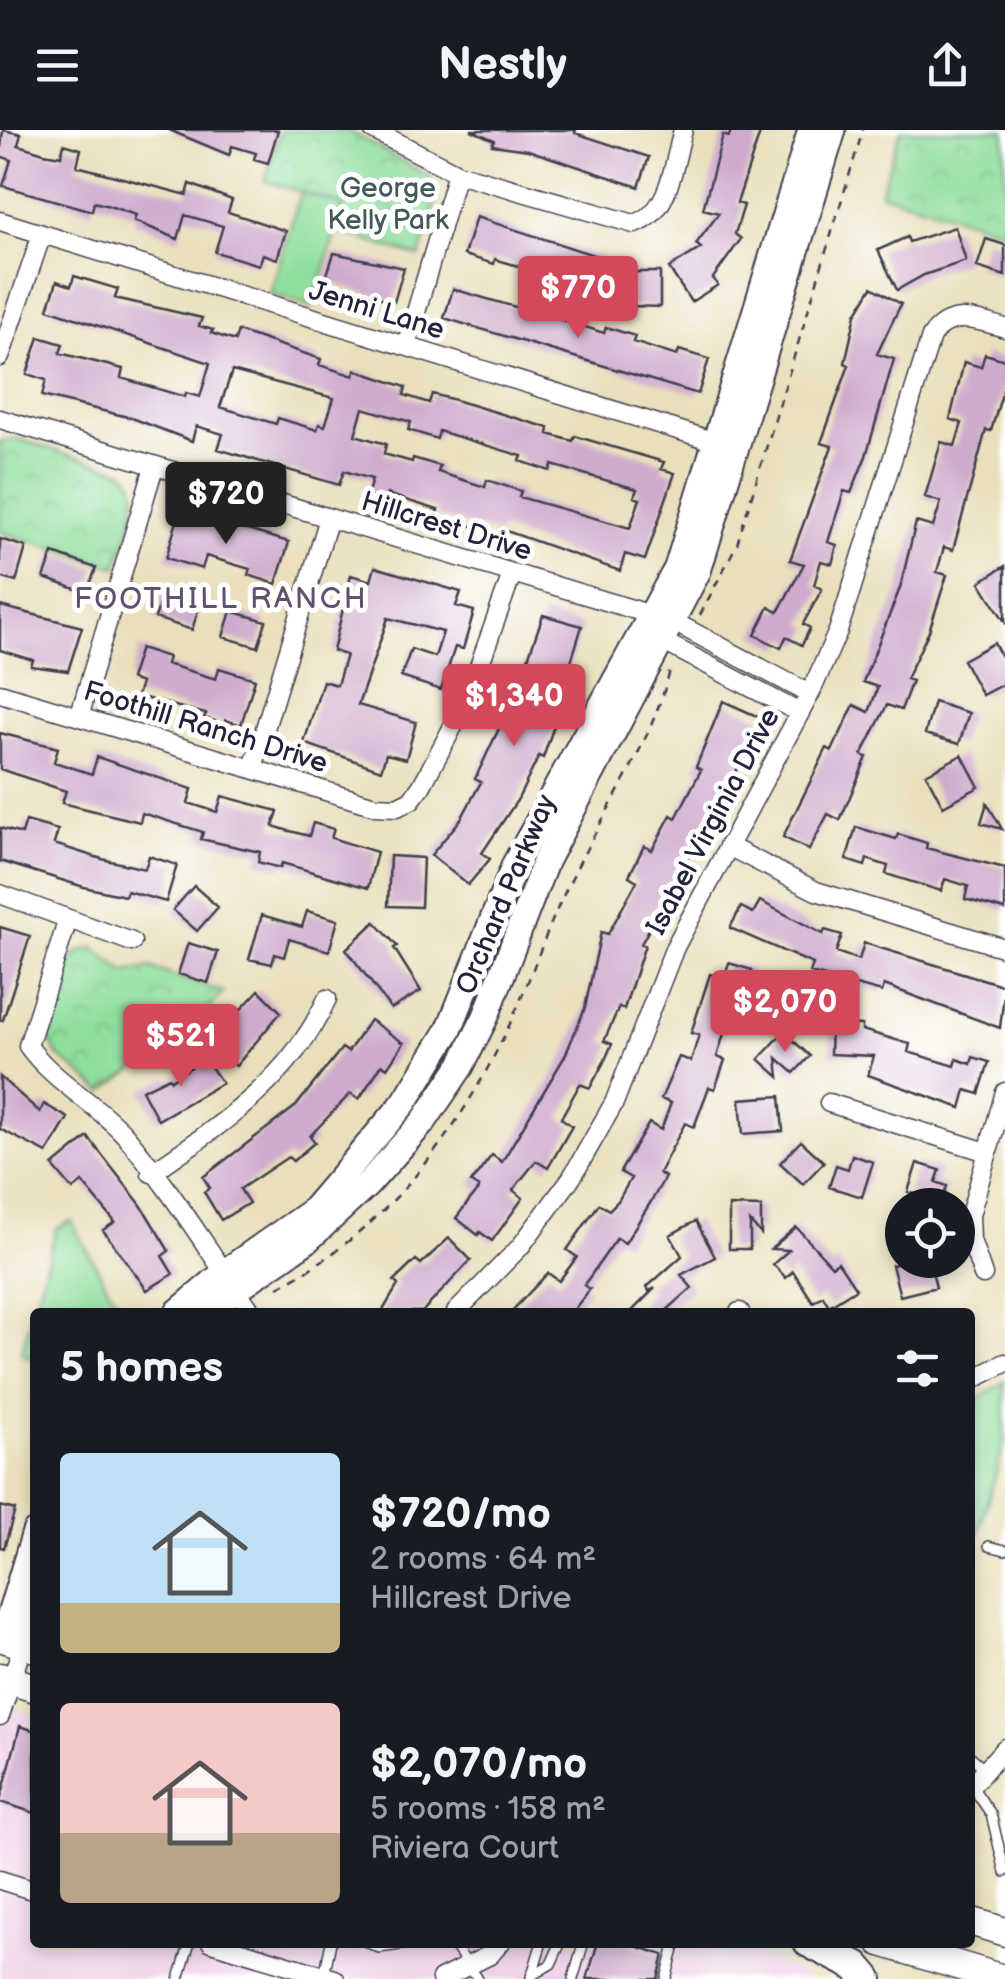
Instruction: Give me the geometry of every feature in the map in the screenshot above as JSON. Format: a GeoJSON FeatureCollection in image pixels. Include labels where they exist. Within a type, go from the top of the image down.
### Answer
{"type":"FeatureCollection","features":[{"type":"Feature","properties":{"kind":"highway"},"geometry":{"type":"LineString","coordinates":[[821,1948],[856,1966],[867,1979]]}},
{"type":"Feature","properties":{"kind":"main road"},"geometry":{"type":"LineString","coordinates":[[975,1923],[1005,1932]]}},
{"type":"Feature","properties":{"kind":"main road"},"geometry":{"type":"LineString","coordinates":[[900,1948],[1003,1979]]}},
{"type":"Feature","properties":{"kind":"street"},"geometry":{"type":"LineString","coordinates":[[372,130],[458,173],[634,224],[645,221],[660,207],[683,130]]}},
{"type":"Feature","properties":{"kind":"street","name":"Orchard Parkway"},"geometry":{"type":"LineString","coordinates":[[185,1308],[306,1241],[368,1184],[424,1120],[461,1066],[486,1016],[546,860],[698,572],[812,130]]}},
{"type":"Feature","properties":{"kind":"street","name":"Orchard Parkway"},"geometry":{"type":"LineString","coordinates":[[728,445],[833,130]]}},
{"type":"Feature","properties":{"kind":"street"},"geometry":{"type":"LineString","coordinates":[[406,346],[458,173]]}},
{"type":"Feature","properties":{"kind":"street","name":"Jenni Lane"},"geometry":{"type":"LineString","coordinates":[[0,221],[728,445]]}},
{"type":"Feature","properties":{"kind":"street"},"geometry":{"type":"LineString","coordinates":[[0,357],[42,234]]}},
{"type":"Feature","properties":{"kind":"street","name":"Isabel Virginia Drive"},"geometry":{"type":"LineString","coordinates":[[460,1308],[520,1247],[572,1177],[614,1103],[674,947],[810,694],[853,591],[930,338],[947,321],[966,318],[1005,328]]}},
{"type":"Feature","properties":{"kind":"street","name":"Hillcrest Drive"},"geometry":{"type":"LineString","coordinates":[[0,419],[669,625],[810,694]]}},
{"type":"Feature","properties":{"kind":"street"},"geometry":{"type":"LineString","coordinates":[[79,717],[154,467]]}},
{"type":"Feature","properties":{"kind":"street"},"geometry":{"type":"LineString","coordinates":[[253,768],[330,518]]}},
{"type":"Feature","properties":{"kind":"street","name":"Foothill Ranch Drive"},"geometry":{"type":"LineString","coordinates":[[0,693],[375,806],[397,807],[411,800],[421,787],[468,700],[512,574]]}},
{"type":"Feature","properties":{"kind":"street","name":"Hillcrest Drive"},"geometry":{"type":"LineString","coordinates":[[669,625],[800,713]]}},
{"type":"Feature","properties":{"kind":"street"},"geometry":{"type":"LineString","coordinates":[[728,846],[816,891],[1005,948]]}},
{"type":"Feature","properties":{"kind":"street"},"geometry":{"type":"LineString","coordinates":[[0,894],[67,922],[132,942]]}},
{"type":"Feature","properties":{"kind":"street"},"geometry":{"type":"LineString","coordinates":[[67,922],[28,1046],[36,1059],[94,1102],[152,1173],[249,1308]]}},
{"type":"Feature","properties":{"kind":"street"},"geometry":{"type":"LineString","coordinates":[[152,1173],[226,1121],[270,1084],[304,1043],[327,1000]]}},
{"type":"Feature","properties":{"kind":"street"},"geometry":{"type":"LineString","coordinates":[[983,1276],[971,1240],[970,1215],[1005,1092]]}},
{"type":"Feature","properties":{"kind":"street"},"geometry":{"type":"LineString","coordinates":[[829,1104],[988,1152]]}},
{"type":"Feature","properties":{"kind":"street","name":"Orchard Parkway"},"geometry":{"type":"LineString","coordinates":[[206,1308],[230,1281]]}},
{"type":"Feature","properties":{"kind":"street"},"geometry":{"type":"LineString","coordinates":[[975,1379],[1005,1364]]}},
{"type":"Feature","properties":{"kind":"street"},"geometry":{"type":"LineString","coordinates":[[0,1716],[15,1681],[12,1642],[30,1556]]}},
{"type":"Feature","properties":{"kind":"street"},"geometry":{"type":"LineString","coordinates":[[12,1642],[30,1611]]}},
{"type":"Feature","properties":{"kind":"street"},"geometry":{"type":"LineString","coordinates":[[977,1762],[1005,1748]]}},
{"type":"Feature","properties":{"kind":"street"},"geometry":{"type":"LineString","coordinates":[[0,1880],[30,1889]]}},
{"type":"Feature","properties":{"kind":"street"},"geometry":{"type":"LineString","coordinates":[[231,1948],[329,1977]]}},
{"type":"Feature","properties":{"kind":"street"},"geometry":{"type":"LineString","coordinates":[[473,1972],[480,1948]]}},
{"type":"Feature","properties":{"kind":"street"},"geometry":{"type":"LineString","coordinates":[[441,1979],[473,1972],[496,1948]]}},
{"type":"Feature","properties":{"kind":"lane"},"geometry":{"type":"LineString","coordinates":[[989,1546],[1005,1550]]}},
{"type":"Feature","properties":{"kind":"lane"},"geometry":{"type":"LineString","coordinates":[[975,1793],[991,1814],[1005,1872]]}},
{"type":"Feature","properties":{"kind":"lane"},"geometry":{"type":"LineString","coordinates":[[179,1979],[188,1948]]}},
{"type":"Feature","properties":{"kind":"lane"},"geometry":{"type":"LineString","coordinates":[[329,1977],[331,1948]]}},
{"type":"Feature","properties":{"kind":"lane"},"geometry":{"type":"LineString","coordinates":[[456,1948],[473,1972]]}},
{"type":"Feature","properties":{"kind":"lane"},"geometry":{"type":"LineString","coordinates":[[531,1978],[540,1948]]}},
{"type":"Feature","properties":{"kind":"lane"},"geometry":{"type":"LineString","coordinates":[[531,1978],[551,1964],[558,1948]]}},
{"type":"Feature","properties":{"kind":"lane"},"geometry":{"type":"LineString","coordinates":[[573,1979],[582,1948]]}},
{"type":"Feature","properties":{"kind":"lane"},"geometry":{"type":"LineString","coordinates":[[666,1979],[675,1948]]}},
{"type":"Feature","properties":{"kind":"path"},"geometry":{"type":"LineString","coordinates":[[669,625],[716,590],[737,544],[864,130]]}},
{"type":"Feature","properties":{"kind":"shaded area"},"geometry":{"type":"Polygon","coordinates":[[[0,1705],[30,1714],[30,1948],[750,1948],[810,1979],[0,1979],[0,1705]]]}},
{"type":"Feature","properties":{"kind":"green space","name":"George Kelly Park"},"geometry":{"type":"Polygon","coordinates":[[[281,130],[347,130],[430,177],[437,198],[420,257],[335,231],[343,205],[265,181],[281,130]]]}},
{"type":"Feature","properties":{"kind":"green space"},"geometry":{"type":"Polygon","coordinates":[[[901,130],[1005,130],[1005,231],[880,193],[901,130]]]}},
{"type":"Feature","properties":{"kind":"green space"},"geometry":{"type":"Polygon","coordinates":[[[301,192],[344,205],[313,307],[270,294],[301,192]]]}},
{"type":"Feature","properties":{"kind":"green space"},"geometry":{"type":"Polygon","coordinates":[[[18,439],[123,471],[131,479],[136,502],[134,516],[117,567],[0,532],[0,441],[18,439]]]}},
{"type":"Feature","properties":{"kind":"green space"},"geometry":{"type":"Polygon","coordinates":[[[93,948],[124,972],[150,968],[224,992],[185,1032],[103,1092],[57,1055],[49,1039],[70,963],[78,953],[93,948]]]}},
{"type":"Feature","properties":{"kind":"green space"},"geometry":{"type":"Polygon","coordinates":[[[71,1221],[120,1308],[34,1308],[56,1229],[71,1221]]]}},
{"type":"Feature","properties":{"kind":"green space"},"geometry":{"type":"Polygon","coordinates":[[[30,1322],[30,1357],[21,1354],[30,1322]]]}},
{"type":"Feature","properties":{"kind":"green space"},"geometry":{"type":"Polygon","coordinates":[[[1005,1381],[1005,1443],[975,1544],[975,1402],[1005,1381]]]}},
{"type":"Feature","properties":{"kind":"building"},"geometry":{"type":"Polygon","coordinates":[[[3,130],[21,134],[18,145],[44,153],[61,156],[64,144],[81,149],[77,166],[187,195],[190,184],[232,200],[228,212],[286,231],[277,259],[263,254],[259,265],[215,252],[223,226],[185,215],[178,239],[134,221],[136,215],[109,206],[94,202],[92,211],[3,186],[11,160],[0,156],[3,130]]]}},
{"type":"Feature","properties":{"kind":"building"},"geometry":{"type":"Polygon","coordinates":[[[169,130],[278,130],[268,163],[254,159],[256,153],[232,146],[229,155],[169,130]]]}},
{"type":"Feature","properties":{"kind":"building"},"geometry":{"type":"Polygon","coordinates":[[[471,130],[576,130],[575,133],[649,157],[639,187],[528,150],[492,145],[494,140],[471,130]]]}},
{"type":"Feature","properties":{"kind":"building"},"geometry":{"type":"Polygon","coordinates":[[[731,130],[761,130],[737,203],[744,205],[735,234],[741,239],[713,278],[718,285],[691,302],[669,268],[701,248],[696,244],[719,213],[703,209],[723,135],[729,137],[731,130]]]}},
{"type":"Feature","properties":{"kind":"building"},"geometry":{"type":"Polygon","coordinates":[[[476,217],[603,258],[600,266],[617,272],[610,296],[539,279],[541,273],[495,259],[494,264],[464,255],[476,217]]]}},
{"type":"Feature","properties":{"kind":"building"},"geometry":{"type":"Polygon","coordinates":[[[955,227],[966,261],[924,275],[897,290],[878,250],[907,237],[909,242],[955,227]]]}},
{"type":"Feature","properties":{"kind":"building"},"geometry":{"type":"Polygon","coordinates":[[[986,239],[1005,245],[1005,276],[977,267],[986,239]]]}},
{"type":"Feature","properties":{"kind":"building"},"geometry":{"type":"Polygon","coordinates":[[[334,253],[404,268],[394,302],[325,281],[334,253]]]}},
{"type":"Feature","properties":{"kind":"building"},"geometry":{"type":"Polygon","coordinates":[[[631,272],[660,272],[660,307],[631,306],[631,272]]]}},
{"type":"Feature","properties":{"kind":"building"},"geometry":{"type":"Polygon","coordinates":[[[74,276],[118,289],[115,298],[202,318],[199,326],[213,330],[211,333],[235,341],[238,331],[321,359],[319,365],[354,376],[355,370],[406,387],[404,395],[429,403],[432,394],[549,428],[548,434],[573,441],[575,436],[664,462],[661,469],[675,473],[645,560],[625,554],[620,571],[501,529],[499,534],[436,516],[438,510],[387,494],[385,501],[367,496],[372,479],[344,471],[339,485],[218,449],[223,434],[196,426],[192,441],[132,418],[42,396],[46,380],[27,374],[39,337],[63,344],[60,353],[123,369],[121,378],[185,397],[186,393],[200,397],[210,363],[48,309],[57,281],[71,286],[74,276]],[[232,371],[220,407],[276,424],[278,418],[317,430],[319,424],[325,426],[334,398],[232,371]],[[363,408],[355,435],[386,444],[384,454],[440,466],[438,472],[485,487],[487,480],[521,491],[519,497],[630,528],[640,499],[634,497],[637,489],[552,465],[550,471],[520,461],[522,456],[439,431],[437,439],[408,430],[411,422],[363,408]]]}},
{"type":"Feature","properties":{"kind":"building"},"geometry":{"type":"Polygon","coordinates":[[[872,287],[901,304],[877,354],[894,359],[866,456],[851,493],[844,491],[828,542],[837,545],[832,564],[821,561],[814,585],[822,589],[803,624],[810,628],[802,645],[786,637],[781,648],[755,635],[769,607],[778,612],[804,564],[790,560],[832,446],[821,443],[849,365],[845,363],[856,314],[872,287]]]}},
{"type":"Feature","properties":{"kind":"building"},"geometry":{"type":"Polygon","coordinates":[[[453,289],[529,311],[531,304],[561,314],[559,319],[604,333],[606,327],[635,336],[633,342],[677,356],[679,350],[709,359],[698,394],[444,318],[453,289]]]}},
{"type":"Feature","properties":{"kind":"building"},"geometry":{"type":"Polygon","coordinates":[[[985,354],[1005,360],[1005,383],[991,431],[986,430],[953,550],[944,547],[937,572],[947,575],[929,631],[906,679],[912,681],[901,710],[887,705],[862,755],[867,757],[840,820],[828,814],[809,850],[783,837],[827,748],[832,751],[854,705],[869,712],[878,687],[863,682],[900,588],[916,522],[933,527],[941,502],[925,497],[941,442],[955,446],[962,423],[950,419],[964,362],[981,367],[985,354]]]}},
{"type":"Feature","properties":{"kind":"building"},"geometry":{"type":"Polygon","coordinates":[[[180,511],[289,542],[276,584],[248,575],[250,569],[206,556],[202,569],[166,558],[180,511]]]}},
{"type":"Feature","properties":{"kind":"building"},"geometry":{"type":"Polygon","coordinates":[[[0,539],[26,547],[16,582],[0,577],[0,539]]]}},
{"type":"Feature","properties":{"kind":"building"},"geometry":{"type":"Polygon","coordinates":[[[53,553],[96,568],[87,593],[44,578],[53,553]]]}},
{"type":"Feature","properties":{"kind":"building"},"geometry":{"type":"Polygon","coordinates":[[[1005,566],[1005,622],[980,582],[1005,566]]]}},
{"type":"Feature","properties":{"kind":"building"},"geometry":{"type":"Polygon","coordinates":[[[375,567],[461,592],[456,606],[474,611],[463,649],[455,647],[441,690],[401,677],[411,649],[435,657],[443,632],[388,618],[358,705],[416,722],[406,759],[386,754],[381,770],[304,743],[323,681],[337,685],[346,655],[333,651],[351,575],[371,581],[375,567]]]}},
{"type":"Feature","properties":{"kind":"building"},"geometry":{"type":"Polygon","coordinates":[[[163,592],[200,604],[192,630],[155,618],[163,592]]]}},
{"type":"Feature","properties":{"kind":"building"},"geometry":{"type":"Polygon","coordinates":[[[0,606],[82,627],[68,671],[31,666],[33,660],[0,650],[0,606]]]}},
{"type":"Feature","properties":{"kind":"building"},"geometry":{"type":"Polygon","coordinates":[[[231,611],[266,621],[258,647],[223,637],[231,611]]]}},
{"type":"Feature","properties":{"kind":"building"},"geometry":{"type":"Polygon","coordinates":[[[543,615],[582,626],[567,675],[571,676],[543,758],[539,756],[518,799],[482,853],[490,859],[468,885],[431,855],[461,819],[481,782],[475,779],[504,718],[512,722],[527,687],[519,684],[543,615]]]}},
{"type":"Feature","properties":{"kind":"building"},"geometry":{"type":"Polygon","coordinates":[[[994,643],[1005,664],[1005,683],[982,695],[963,660],[994,643]]]}},
{"type":"Feature","properties":{"kind":"building"},"geometry":{"type":"Polygon","coordinates":[[[140,648],[168,657],[166,664],[216,679],[219,668],[255,679],[241,725],[226,720],[225,724],[204,718],[206,714],[137,696],[141,683],[130,679],[140,648]]]}},
{"type":"Feature","properties":{"kind":"building"},"geometry":{"type":"Polygon","coordinates":[[[723,701],[761,718],[744,757],[641,944],[645,945],[624,1009],[619,1007],[604,1041],[612,1044],[605,1060],[590,1088],[580,1084],[561,1118],[572,1126],[548,1168],[536,1161],[513,1190],[523,1198],[492,1241],[480,1232],[478,1235],[456,1218],[479,1188],[471,1183],[492,1155],[502,1162],[565,1056],[585,1008],[601,932],[608,934],[637,881],[629,876],[644,846],[652,850],[671,815],[676,818],[701,770],[696,767],[723,701]]]}},
{"type":"Feature","properties":{"kind":"building"},"geometry":{"type":"Polygon","coordinates":[[[934,702],[969,713],[959,744],[925,734],[934,702]]]}},
{"type":"Feature","properties":{"kind":"building"},"geometry":{"type":"Polygon","coordinates":[[[0,733],[58,748],[54,762],[92,774],[97,757],[192,789],[188,803],[217,812],[222,796],[278,811],[273,826],[286,830],[309,836],[313,823],[334,829],[331,838],[377,852],[368,888],[282,863],[280,868],[258,862],[260,852],[201,839],[203,832],[142,813],[140,822],[62,803],[66,791],[0,769],[0,733]]]}},
{"type":"Feature","properties":{"kind":"building"},"geometry":{"type":"Polygon","coordinates":[[[962,755],[979,787],[943,806],[926,774],[962,755]]]}},
{"type":"Feature","properties":{"kind":"building"},"geometry":{"type":"Polygon","coordinates":[[[987,803],[1002,829],[981,823],[987,803]]]}},
{"type":"Feature","properties":{"kind":"building"},"geometry":{"type":"Polygon","coordinates":[[[26,821],[58,830],[54,844],[102,859],[145,869],[149,856],[177,865],[166,902],[127,891],[125,896],[84,887],[0,861],[0,828],[22,834],[26,821]]]}},
{"type":"Feature","properties":{"kind":"building"},"geometry":{"type":"Polygon","coordinates":[[[856,827],[896,839],[898,834],[927,843],[926,848],[1005,868],[1005,910],[965,899],[968,886],[945,879],[941,891],[886,874],[888,866],[867,859],[865,866],[846,860],[856,827]]]}},
{"type":"Feature","properties":{"kind":"building"},"geometry":{"type":"Polygon","coordinates":[[[390,856],[423,858],[421,907],[388,906],[390,856]]]}},
{"type":"Feature","properties":{"kind":"building"},"geometry":{"type":"Polygon","coordinates":[[[194,886],[218,907],[197,931],[173,910],[194,886]]]}},
{"type":"Feature","properties":{"kind":"building"},"geometry":{"type":"Polygon","coordinates":[[[760,901],[823,934],[825,930],[842,935],[836,952],[859,960],[864,943],[1005,986],[1000,1028],[884,985],[882,992],[810,973],[813,964],[730,928],[741,907],[753,913],[760,901]]]}},
{"type":"Feature","properties":{"kind":"building"},"geometry":{"type":"Polygon","coordinates":[[[307,911],[338,920],[329,951],[289,939],[284,957],[275,954],[272,964],[249,959],[262,915],[302,927],[307,911]]]}},
{"type":"Feature","properties":{"kind":"building"},"geometry":{"type":"Polygon","coordinates":[[[375,922],[397,946],[394,948],[421,991],[391,1009],[346,949],[375,922]]]}},
{"type":"Feature","properties":{"kind":"building"},"geometry":{"type":"Polygon","coordinates":[[[0,927],[30,936],[3,1020],[0,1020],[0,927]]]}},
{"type":"Feature","properties":{"kind":"building"},"geometry":{"type":"Polygon","coordinates":[[[188,943],[218,952],[208,983],[178,974],[188,943]]]}},
{"type":"Feature","properties":{"kind":"building"},"geometry":{"type":"Polygon","coordinates":[[[729,963],[752,970],[742,1003],[734,1000],[717,1057],[725,1060],[715,1089],[709,1087],[694,1127],[685,1123],[659,1173],[665,1177],[625,1243],[617,1238],[584,1285],[590,1289],[575,1308],[515,1308],[548,1273],[559,1281],[577,1257],[567,1250],[599,1204],[609,1210],[618,1201],[631,1178],[620,1172],[649,1123],[661,1130],[671,1103],[661,1099],[679,1057],[691,1061],[699,1035],[691,1033],[710,974],[724,978],[729,963]]]}},
{"type":"Feature","properties":{"kind":"building"},"geometry":{"type":"Polygon","coordinates":[[[259,990],[281,1012],[236,1066],[209,1044],[259,990]]]}},
{"type":"Feature","properties":{"kind":"building"},"geometry":{"type":"Polygon","coordinates":[[[370,1020],[404,1043],[387,1068],[382,1064],[359,1099],[350,1094],[310,1136],[315,1142],[293,1161],[288,1157],[240,1189],[249,1203],[221,1220],[204,1192],[210,1188],[203,1177],[296,1106],[342,1048],[348,1052],[370,1020]]]}},
{"type":"Feature","properties":{"kind":"building"},"geometry":{"type":"Polygon","coordinates":[[[831,1024],[862,1025],[862,1030],[910,1044],[908,1052],[955,1066],[957,1059],[971,1064],[973,1057],[989,1062],[979,1094],[966,1090],[961,1108],[868,1075],[874,1056],[830,1054],[831,1024]]]}},
{"type":"Feature","properties":{"kind":"building"},"geometry":{"type":"Polygon","coordinates":[[[784,1032],[810,1056],[794,1073],[777,1058],[779,1077],[759,1059],[784,1032]]]}},
{"type":"Feature","properties":{"kind":"building"},"geometry":{"type":"Polygon","coordinates":[[[205,1058],[222,1083],[158,1120],[142,1090],[169,1077],[171,1080],[205,1058]]]}},
{"type":"Feature","properties":{"kind":"building"},"geometry":{"type":"Polygon","coordinates":[[[0,1077],[40,1112],[44,1104],[68,1118],[47,1153],[0,1129],[0,1077]]]}},
{"type":"Feature","properties":{"kind":"building"},"geometry":{"type":"Polygon","coordinates":[[[780,1096],[783,1131],[743,1134],[740,1099],[780,1096]]]}},
{"type":"Feature","properties":{"kind":"building"},"geometry":{"type":"Polygon","coordinates":[[[88,1137],[141,1205],[169,1251],[162,1256],[173,1274],[147,1290],[103,1230],[115,1222],[82,1182],[73,1190],[53,1166],[88,1137]]]}},
{"type":"Feature","properties":{"kind":"building"},"geometry":{"type":"Polygon","coordinates":[[[801,1141],[824,1162],[803,1184],[780,1163],[801,1141]]]}},
{"type":"Feature","properties":{"kind":"building"},"geometry":{"type":"Polygon","coordinates":[[[852,1155],[873,1162],[862,1197],[829,1187],[836,1165],[848,1169],[852,1155]]]}},
{"type":"Feature","properties":{"kind":"building"},"geometry":{"type":"Polygon","coordinates":[[[917,1163],[940,1170],[936,1182],[947,1186],[946,1188],[909,1188],[917,1163]]]}},
{"type":"Feature","properties":{"kind":"building"},"geometry":{"type":"Polygon","coordinates":[[[729,1206],[761,1207],[761,1234],[750,1222],[750,1249],[729,1249],[729,1206]]]}},
{"type":"Feature","properties":{"kind":"building"},"geometry":{"type":"Polygon","coordinates":[[[696,1221],[715,1257],[681,1275],[692,1288],[670,1308],[635,1308],[655,1288],[649,1291],[647,1287],[682,1256],[670,1235],[696,1221]]]}},
{"type":"Feature","properties":{"kind":"building"},"geometry":{"type":"Polygon","coordinates":[[[796,1227],[832,1266],[838,1262],[856,1289],[829,1306],[823,1296],[813,1302],[793,1271],[786,1278],[773,1264],[789,1250],[771,1249],[796,1227]]]}},
{"type":"Feature","properties":{"kind":"building"},"geometry":{"type":"Polygon","coordinates":[[[449,1238],[471,1260],[426,1308],[384,1308],[398,1285],[394,1281],[416,1260],[421,1264],[449,1238]]]}},
{"type":"Feature","properties":{"kind":"building"},"geometry":{"type":"Polygon","coordinates":[[[895,1278],[934,1278],[936,1287],[900,1296],[895,1278]]]}},
{"type":"Feature","properties":{"kind":"building"},"geometry":{"type":"Polygon","coordinates":[[[0,1506],[15,1510],[4,1548],[0,1547],[0,1506]]]}},
{"type":"Feature","properties":{"kind":"building"},"geometry":{"type":"Polygon","coordinates":[[[20,1726],[30,1729],[30,1811],[0,1802],[20,1726]]]}},
{"type":"Feature","properties":{"kind":"building"},"geometry":{"type":"Polygon","coordinates":[[[596,1948],[642,1948],[664,1955],[658,1979],[587,1979],[596,1948]]]}},
{"type":"Feature","properties":{"kind":"district","name":"FOOTHILL RANCH"},"geometry":{"type":"Point","coordinates":[221,598]}}]}
